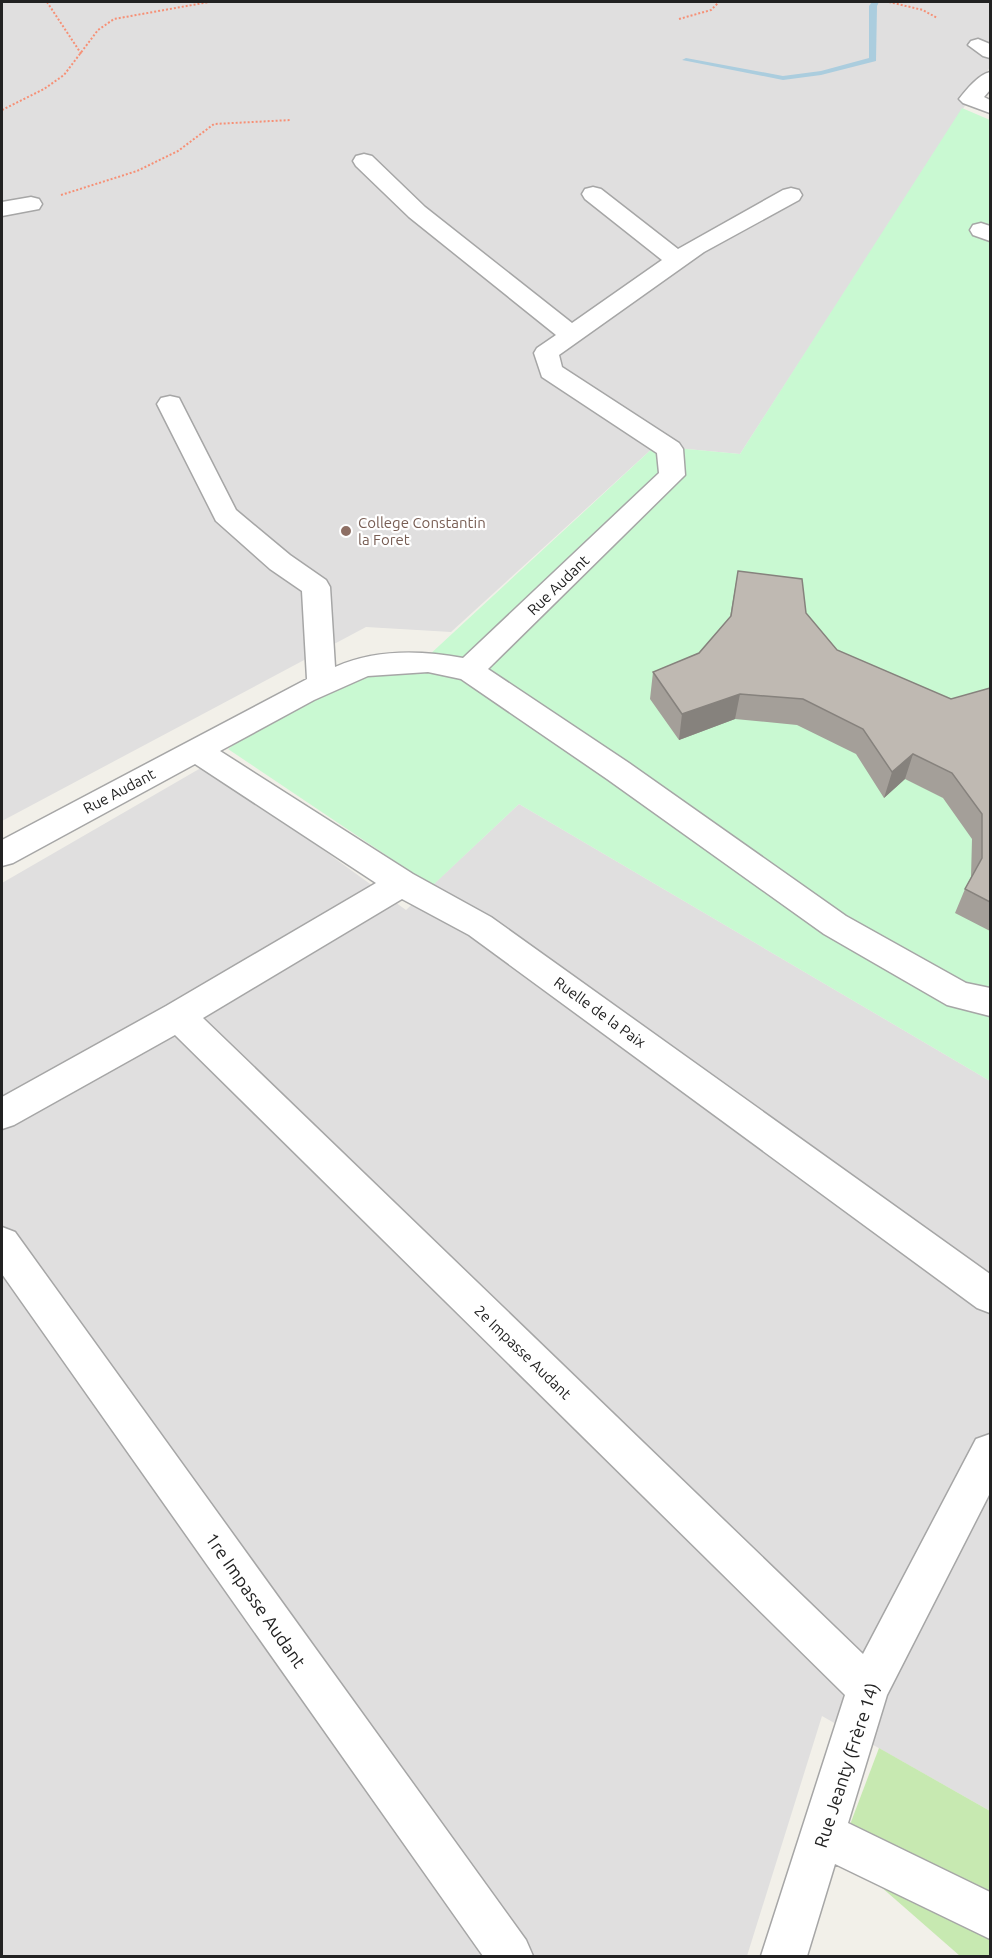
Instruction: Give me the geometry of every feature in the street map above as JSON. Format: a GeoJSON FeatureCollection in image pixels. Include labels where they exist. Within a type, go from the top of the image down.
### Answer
{"type":"FeatureCollection","features":[{"type":"Feature","properties":{"kind":"street"},"geometry":{"type":"LineString","coordinates":[[990,78],[970,99],[990,107]]}},
{"type":"Feature","properties":{"kind":"street"},"geometry":{"type":"LineString","coordinates":[[364,161],[417,212],[571,335]]}},
{"type":"Feature","properties":{"kind":"street"},"geometry":{"type":"LineString","coordinates":[[593,194],[677,260]]}},
{"type":"Feature","properties":{"kind":"street","name":"Rue Audant"},"geometry":{"type":"LineString","coordinates":[[2,854],[322,684],[363,666],[428,662],[469,670],[672,475],[670,449],[551,371],[546,353],[677,260],[791,195]]}},
{"type":"Feature","properties":{"kind":"street"},"geometry":{"type":"LineString","coordinates":[[2,209],[31,204]]}},
{"type":"Feature","properties":{"kind":"street"},"geometry":{"type":"LineString","coordinates":[[170,404],[225,515],[280,562],[316,586],[322,684]]}},
{"type":"Feature","properties":{"kind":"street"},"geometry":{"type":"LineString","coordinates":[[469,670],[618,771],[835,925],[959,995],[990,1002]]}},
{"type":"Feature","properties":{"kind":"street","name":"Ruelle de la Paix"},"geometry":{"type":"LineString","coordinates":[[196,750],[402,883],[480,926],[990,1296]]}},
{"type":"Feature","properties":{"kind":"street"},"geometry":{"type":"LineString","coordinates":[[2,1114],[178,1016],[402,883]]}},
{"type":"Feature","properties":{"kind":"street","name":"2e Impasse Audant"},"geometry":{"type":"LineString","coordinates":[[178,1016],[868,1688]]}},
{"type":"Feature","properties":{"kind":"street","name":"1re Impasse Audant"},"geometry":{"type":"LineString","coordinates":[[2,1244],[510,1956]]}},
{"type":"Feature","properties":{"kind":"street","name":"Rue Jeanty (Frère 14)"},"geometry":{"type":"LineString","coordinates":[[784,1956],[868,1688],[990,1453]]}},
{"type":"Feature","properties":{"kind":"street"},"geometry":{"type":"LineString","coordinates":[[823,1834],[990,1916]]}},
{"type":"Feature","properties":{"kind":"path"},"geometry":{"type":"LineString","coordinates":[[47,2],[82,55]]}},
{"type":"Feature","properties":{"kind":"path"},"geometry":{"type":"LineString","coordinates":[[2,110],[44,89],[64,75],[82,55],[98,30],[114,19],[209,2]]}},
{"type":"Feature","properties":{"kind":"path"},"geometry":{"type":"LineString","coordinates":[[679,19],[711,10],[720,2]]}},
{"type":"Feature","properties":{"kind":"path"},"geometry":{"type":"LineString","coordinates":[[889,2],[923,10],[937,18]]}},
{"type":"Feature","properties":{"kind":"path"},"geometry":{"type":"LineString","coordinates":[[31,204],[138,171],[178,151],[214,124],[291,120]]}},
{"type":"Feature","properties":{"kind":"shaded area"},"geometry":{"type":"Polygon","coordinates":[[[2,2],[990,2],[990,67],[740,454],[655,446],[451,632],[366,627],[2,821],[2,2]]]}},
{"type":"Feature","properties":{"kind":"shaded area"},"geometry":{"type":"Polygon","coordinates":[[[206,765],[406,910],[519,804],[990,1081],[990,1811],[822,1716],[747,1956],[2,1956],[2,883],[206,765]]]}},
{"type":"Feature","properties":{"kind":"green space"},"geometry":{"type":"Polygon","coordinates":[[[962,108],[990,120],[990,1081],[519,804],[432,886],[228,749],[315,684],[427,657],[655,446],[740,454],[962,108]]]}},
{"type":"Feature","properties":{"kind":"green space"},"geometry":{"type":"Polygon","coordinates":[[[879,1748],[990,1811],[990,1956],[960,1956],[840,1851],[879,1748]]]}},
{"type":"Feature","properties":{"kind":"building"},"geometry":{"type":"Polygon","coordinates":[[[738,571],[802,579],[806,613],[837,650],[951,699],[990,688],[990,902],[965,889],[982,858],[982,814],[952,773],[913,754],[892,772],[863,729],[803,699],[740,694],[682,714],[653,672],[699,653],[731,616],[738,571]]]}},
{"type":"Feature","properties":{"kind":"waterway"},"geometry":{"type":"LineString","coordinates":[[686,60],[783,78],[821,73],[873,59],[873,6],[875,2]]}},
{"type":"Feature","properties":{"kind":"place","name":"College Constantin la Foret"},"geometry":{"type":"Point","coordinates":[346,531]}}]}
